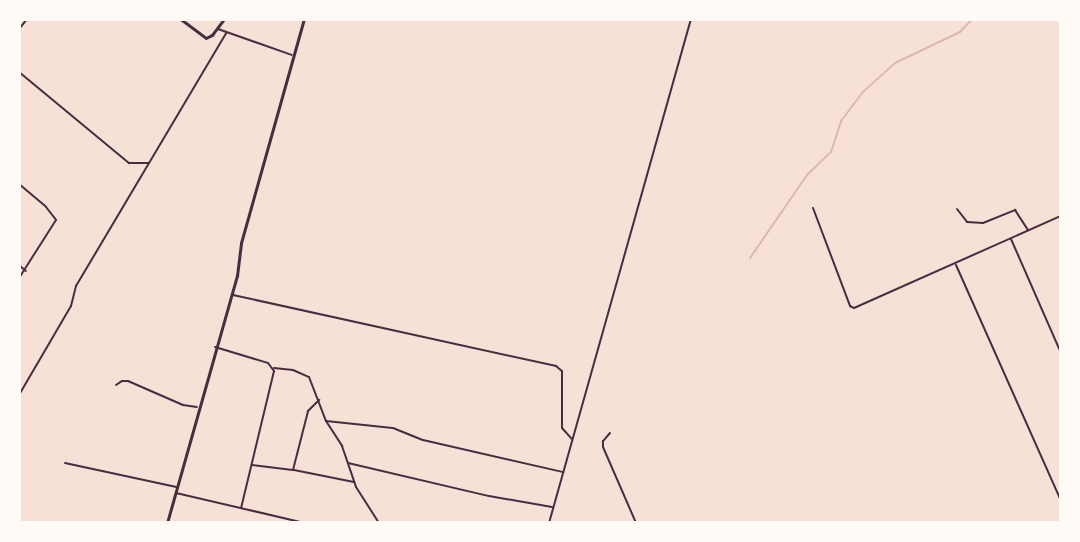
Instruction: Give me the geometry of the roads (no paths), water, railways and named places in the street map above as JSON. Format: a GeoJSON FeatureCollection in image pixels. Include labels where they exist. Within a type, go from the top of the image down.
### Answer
{"type":"FeatureCollection","features":[{"type":"Feature","properties":{"kind":"street"},"geometry":{"type":"LineString","coordinates":[[19,29],[27,19]]}},
{"type":"Feature","properties":{"kind":"street"},"geometry":{"type":"LineString","coordinates":[[180,19],[206,38],[224,19]]}},
{"type":"Feature","properties":{"kind":"street"},"geometry":{"type":"LineString","coordinates":[[167,523],[197,407],[232,294],[241,243],[304,19]]}},
{"type":"Feature","properties":{"kind":"street"},"geometry":{"type":"LineString","coordinates":[[549,523],[691,19]]}},
{"type":"Feature","properties":{"kind":"street"},"geometry":{"type":"LineString","coordinates":[[217,28],[293,56]]}},
{"type":"Feature","properties":{"kind":"street"},"geometry":{"type":"LineString","coordinates":[[19,395],[71,306],[76,286],[226,33]]}},
{"type":"Feature","properties":{"kind":"street"},"geometry":{"type":"LineString","coordinates":[[19,72],[129,163],[136,165],[150,162]]}},
{"type":"Feature","properties":{"kind":"street"},"geometry":{"type":"LineString","coordinates":[[19,184],[46,207],[56,220],[26,271],[19,278]]}},
{"type":"Feature","properties":{"kind":"street"},"geometry":{"type":"LineString","coordinates":[[813,208],[853,308],[1061,216]]}},
{"type":"Feature","properties":{"kind":"street"},"geometry":{"type":"LineString","coordinates":[[957,209],[967,222],[983,223],[1015,210],[1028,230]]}},
{"type":"Feature","properties":{"kind":"street"},"geometry":{"type":"LineString","coordinates":[[1011,239],[1061,353]]}},
{"type":"Feature","properties":{"kind":"street"},"geometry":{"type":"LineString","coordinates":[[956,263],[1061,501]]}},
{"type":"Feature","properties":{"kind":"street"},"geometry":{"type":"LineString","coordinates":[[19,265],[26,271]]}},
{"type":"Feature","properties":{"kind":"street"},"geometry":{"type":"LineString","coordinates":[[232,294],[556,366],[562,371],[562,428],[573,440]]}},
{"type":"Feature","properties":{"kind":"street"},"geometry":{"type":"LineString","coordinates":[[215,347],[268,363],[273,368],[305,374],[319,399],[354,482],[379,523]]}},
{"type":"Feature","properties":{"kind":"street"},"geometry":{"type":"LineString","coordinates":[[242,508],[273,368]]}},
{"type":"Feature","properties":{"kind":"street"},"geometry":{"type":"LineString","coordinates":[[116,385],[121,381],[128,381],[183,405],[197,407]]}},
{"type":"Feature","properties":{"kind":"street"},"geometry":{"type":"LineString","coordinates":[[293,470],[309,411],[319,399]]}},
{"type":"Feature","properties":{"kind":"street"},"geometry":{"type":"LineString","coordinates":[[326,421],[393,428],[423,440],[564,472]]}},
{"type":"Feature","properties":{"kind":"street"},"geometry":{"type":"LineString","coordinates":[[610,433],[603,441],[603,447],[636,523]]}},
{"type":"Feature","properties":{"kind":"street"},"geometry":{"type":"LineString","coordinates":[[65,463],[176,487]]}},
{"type":"Feature","properties":{"kind":"street"},"geometry":{"type":"LineString","coordinates":[[348,463],[553,508]]}},
{"type":"Feature","properties":{"kind":"street"},"geometry":{"type":"LineString","coordinates":[[252,465],[354,482]]}},
{"type":"Feature","properties":{"kind":"street"},"geometry":{"type":"LineString","coordinates":[[175,493],[305,523]]}},
{"type":"Feature","properties":{"kind":"street"},"geometry":{"type":"LineString","coordinates":[[274,523],[276,516]]}},
{"type":"Feature","properties":{"kind":"waterway"},"geometry":{"type":"LineString","coordinates":[[750,258],[807,175],[831,152],[841,121],[863,92],[895,63],[960,32],[972,19]]}}]}
